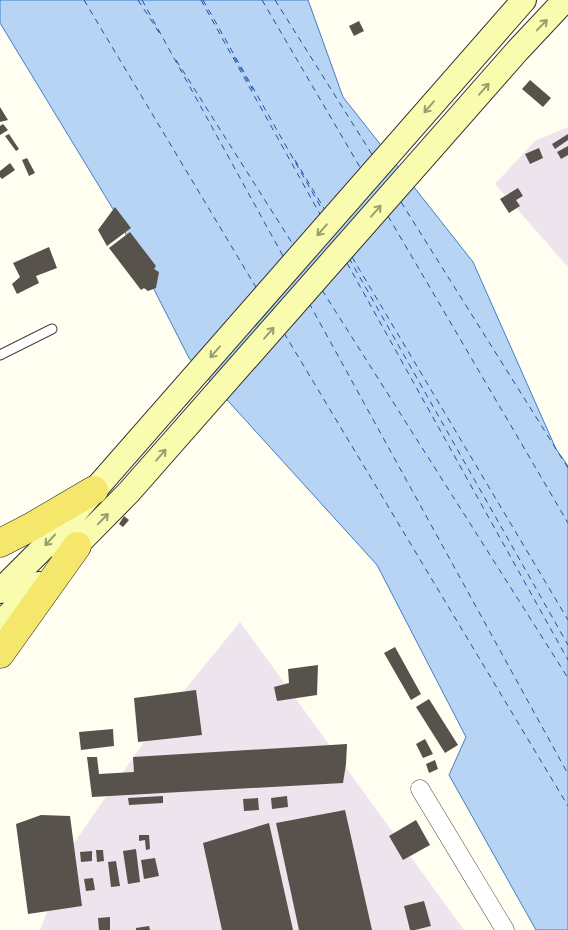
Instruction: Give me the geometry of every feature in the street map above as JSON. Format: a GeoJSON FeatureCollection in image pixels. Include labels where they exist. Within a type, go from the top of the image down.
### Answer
{"type":"FeatureCollection","features":[{"type":"Feature","properties":{"kind":"main road"},"geometry":{"type":"LineString","coordinates":[[0,591],[50,541],[524,0]]}},
{"type":"Feature","properties":{"kind":"main road"},"geometry":{"type":"LineString","coordinates":[[0,624],[129,492],[518,50],[566,0]]}},
{"type":"Feature","properties":{"kind":"main road"},"geometry":{"type":"LineString","coordinates":[[0,543],[31,527],[101,482]]}},
{"type":"Feature","properties":{"kind":"main road"},"geometry":{"type":"LineString","coordinates":[[0,654],[76,546]]}},
{"type":"Feature","properties":{"kind":"street"},"geometry":{"type":"LineString","coordinates":[[420,789],[505,930]]}},
{"type":"Feature","properties":{"kind":"lane"},"geometry":{"type":"LineString","coordinates":[[0,355],[52,329]]}},
{"type":"Feature","properties":{"kind":"shaded area"},"geometry":{"type":"Polygon","coordinates":[[[568,127],[568,267],[495,184],[535,141],[568,127]]]}},
{"type":"Feature","properties":{"kind":"shaded area"},"geometry":{"type":"Polygon","coordinates":[[[240,622],[464,930],[40,930],[74,843],[153,729],[240,622]]]}},
{"type":"Feature","properties":{"kind":"water"},"geometry":{"type":"Polygon","coordinates":[[[0,0],[308,0],[343,97],[473,262],[556,449],[568,466],[568,930],[536,930],[449,775],[466,737],[377,565],[189,358],[113,209],[0,23],[0,0]]]}},
{"type":"Feature","properties":{"kind":"building"},"geometry":{"type":"Polygon","coordinates":[[[359,21],[364,31],[354,36],[349,26],[359,21]]]}},
{"type":"Feature","properties":{"kind":"building"},"geometry":{"type":"Polygon","coordinates":[[[530,80],[551,98],[543,107],[522,89],[530,80]]]}},
{"type":"Feature","properties":{"kind":"building"},"geometry":{"type":"Polygon","coordinates":[[[0,107],[8,120],[0,122],[0,107]]]}},
{"type":"Feature","properties":{"kind":"building"},"geometry":{"type":"Polygon","coordinates":[[[3,124],[8,130],[0,135],[0,126],[3,124]]]}},
{"type":"Feature","properties":{"kind":"building"},"geometry":{"type":"Polygon","coordinates":[[[9,134],[19,149],[16,151],[5,136],[9,134]]]}},
{"type":"Feature","properties":{"kind":"building"},"geometry":{"type":"Polygon","coordinates":[[[568,134],[568,140],[555,149],[552,144],[568,134]]]}},
{"type":"Feature","properties":{"kind":"building"},"geometry":{"type":"Polygon","coordinates":[[[568,146],[568,155],[561,159],[557,152],[568,146]]]}},
{"type":"Feature","properties":{"kind":"building"},"geometry":{"type":"Polygon","coordinates":[[[539,148],[543,158],[530,164],[525,154],[539,148]]]}},
{"type":"Feature","properties":{"kind":"building"},"geometry":{"type":"Polygon","coordinates":[[[27,158],[35,173],[29,176],[22,160],[27,158]]]}},
{"type":"Feature","properties":{"kind":"building"},"geometry":{"type":"Polygon","coordinates":[[[10,163],[15,170],[2,179],[0,171],[10,163]]]}},
{"type":"Feature","properties":{"kind":"building"},"geometry":{"type":"Polygon","coordinates":[[[518,188],[523,196],[516,200],[520,206],[509,213],[500,199],[518,188]]]}},
{"type":"Feature","properties":{"kind":"building"},"geometry":{"type":"Polygon","coordinates":[[[115,207],[131,228],[107,246],[98,230],[115,207]]]}},
{"type":"Feature","properties":{"kind":"building"},"geometry":{"type":"Polygon","coordinates":[[[130,232],[156,266],[154,269],[159,272],[156,288],[148,291],[144,288],[141,290],[109,248],[130,232]]]}},
{"type":"Feature","properties":{"kind":"building"},"geometry":{"type":"Polygon","coordinates":[[[49,247],[57,268],[36,276],[39,283],[17,294],[12,284],[20,277],[13,263],[49,247]]]}},
{"type":"Feature","properties":{"kind":"building"},"geometry":{"type":"Polygon","coordinates":[[[124,516],[129,520],[123,527],[119,524],[124,516]]]}},
{"type":"Feature","properties":{"kind":"building"},"geometry":{"type":"Polygon","coordinates":[[[395,647],[421,694],[411,700],[384,653],[395,647]]]}},
{"type":"Feature","properties":{"kind":"building"},"geometry":{"type":"Polygon","coordinates":[[[318,665],[317,695],[277,701],[274,687],[289,683],[288,669],[318,665]]]}},
{"type":"Feature","properties":{"kind":"building"},"geometry":{"type":"Polygon","coordinates":[[[196,690],[202,735],[138,742],[134,698],[196,690]]]}},
{"type":"Feature","properties":{"kind":"building"},"geometry":{"type":"Polygon","coordinates":[[[429,699],[458,745],[445,753],[416,707],[429,699]]]}},
{"type":"Feature","properties":{"kind":"building"},"geometry":{"type":"Polygon","coordinates":[[[113,729],[114,746],[81,750],[79,732],[113,729]]]}},
{"type":"Feature","properties":{"kind":"building"},"geometry":{"type":"Polygon","coordinates":[[[425,739],[433,754],[423,758],[416,744],[425,739]]]}},
{"type":"Feature","properties":{"kind":"building"},"geometry":{"type":"Polygon","coordinates":[[[347,744],[343,783],[92,797],[87,757],[97,757],[99,774],[134,772],[133,757],[347,744]]]}},
{"type":"Feature","properties":{"kind":"building"},"geometry":{"type":"Polygon","coordinates":[[[435,760],[438,769],[429,773],[426,764],[435,760]]]}},
{"type":"Feature","properties":{"kind":"building"},"geometry":{"type":"Polygon","coordinates":[[[163,796],[163,803],[129,805],[128,798],[163,796]]]}},
{"type":"Feature","properties":{"kind":"building"},"geometry":{"type":"Polygon","coordinates":[[[287,796],[288,807],[272,809],[271,798],[287,796]]]}},
{"type":"Feature","properties":{"kind":"building"},"geometry":{"type":"Polygon","coordinates":[[[258,798],[259,810],[244,811],[243,799],[258,798]]]}},
{"type":"Feature","properties":{"kind":"building"},"geometry":{"type":"Polygon","coordinates":[[[345,810],[372,930],[299,930],[276,823],[345,810]]]}},
{"type":"Feature","properties":{"kind":"building"},"geometry":{"type":"Polygon","coordinates":[[[41,815],[70,816],[82,906],[28,914],[16,824],[41,815]]]}},
{"type":"Feature","properties":{"kind":"building"},"geometry":{"type":"Polygon","coordinates":[[[416,820],[430,845],[403,860],[389,836],[416,820]]]}},
{"type":"Feature","properties":{"kind":"building"},"geometry":{"type":"Polygon","coordinates":[[[269,823],[293,930],[222,930],[203,843],[269,823]]]}},
{"type":"Feature","properties":{"kind":"building"},"geometry":{"type":"Polygon","coordinates":[[[139,835],[149,835],[150,849],[146,850],[145,840],[139,841],[139,835]]]}},
{"type":"Feature","properties":{"kind":"building"},"geometry":{"type":"Polygon","coordinates":[[[136,849],[140,882],[128,884],[123,851],[136,849]]]}},
{"type":"Feature","properties":{"kind":"building"},"geometry":{"type":"Polygon","coordinates":[[[96,850],[103,850],[104,861],[97,862],[96,850]]]}},
{"type":"Feature","properties":{"kind":"building"},"geometry":{"type":"Polygon","coordinates":[[[92,851],[92,861],[81,862],[80,852],[92,851]]]}},
{"type":"Feature","properties":{"kind":"building"},"geometry":{"type":"Polygon","coordinates":[[[155,858],[159,876],[144,879],[141,860],[155,858]]]}},
{"type":"Feature","properties":{"kind":"building"},"geometry":{"type":"Polygon","coordinates":[[[116,861],[120,886],[111,887],[108,862],[116,861]]]}},
{"type":"Feature","properties":{"kind":"building"},"geometry":{"type":"Polygon","coordinates":[[[93,878],[95,890],[86,891],[84,879],[93,878]]]}},
{"type":"Feature","properties":{"kind":"building"},"geometry":{"type":"Polygon","coordinates":[[[424,901],[431,926],[410,930],[404,906],[424,901]]]}},
{"type":"Feature","properties":{"kind":"building"},"geometry":{"type":"Polygon","coordinates":[[[110,917],[110,930],[99,930],[98,918],[110,917]]]}},
{"type":"Feature","properties":{"kind":"building"},"geometry":{"type":"Polygon","coordinates":[[[149,926],[150,930],[136,930],[136,928],[149,926]]]}},
{"type":"Feature","properties":{"kind":"ferry route"},"geometry":{"type":"LineString","coordinates":[[84,0],[257,289]]}},
{"type":"Feature","properties":{"kind":"ferry route"},"geometry":{"type":"LineString","coordinates":[[138,0],[162,37]]}},
{"type":"Feature","properties":{"kind":"ferry route"},"geometry":{"type":"LineString","coordinates":[[142,0],[283,256]]}},
{"type":"Feature","properties":{"kind":"ferry route"},"geometry":{"type":"LineString","coordinates":[[201,0],[321,216]]}},
{"type":"Feature","properties":{"kind":"ferry route"},"geometry":{"type":"LineString","coordinates":[[203,0],[323,211]]}},
{"type":"Feature","properties":{"kind":"ferry route"},"geometry":{"type":"LineString","coordinates":[[262,0],[361,169]]}},
{"type":"Feature","properties":{"kind":"ferry route"},"geometry":{"type":"LineString","coordinates":[[275,0],[373,156]]}},
{"type":"Feature","properties":{"kind":"ferry route"},"geometry":{"type":"LineString","coordinates":[[234,57],[253,90]]}},
{"type":"Feature","properties":{"kind":"ferry route"},"geometry":{"type":"LineString","coordinates":[[176,60],[294,246]]}},
{"type":"Feature","properties":{"kind":"ferry route"},"geometry":{"type":"LineString","coordinates":[[295,160],[325,210]]}},
{"type":"Feature","properties":{"kind":"ferry route"},"geometry":{"type":"LineString","coordinates":[[401,202],[568,468]]}},
{"type":"Feature","properties":{"kind":"ferry route"},"geometry":{"type":"LineString","coordinates":[[388,216],[568,523]]}},
{"type":"Feature","properties":{"kind":"ferry route"},"geometry":{"type":"LineString","coordinates":[[352,257],[568,620]]}},
{"type":"Feature","properties":{"kind":"ferry route"},"geometry":{"type":"LineString","coordinates":[[349,258],[568,645]]}},
{"type":"Feature","properties":{"kind":"ferry route"},"geometry":{"type":"LineString","coordinates":[[347,263],[568,660]]}},
{"type":"Feature","properties":{"kind":"ferry route"},"geometry":{"type":"LineString","coordinates":[[322,290],[568,678]]}},
{"type":"Feature","properties":{"kind":"ferry route"},"geometry":{"type":"LineString","coordinates":[[309,303],[568,774]]}},
{"type":"Feature","properties":{"kind":"ferry route"},"geometry":{"type":"LineString","coordinates":[[284,333],[568,806]]}}]}
